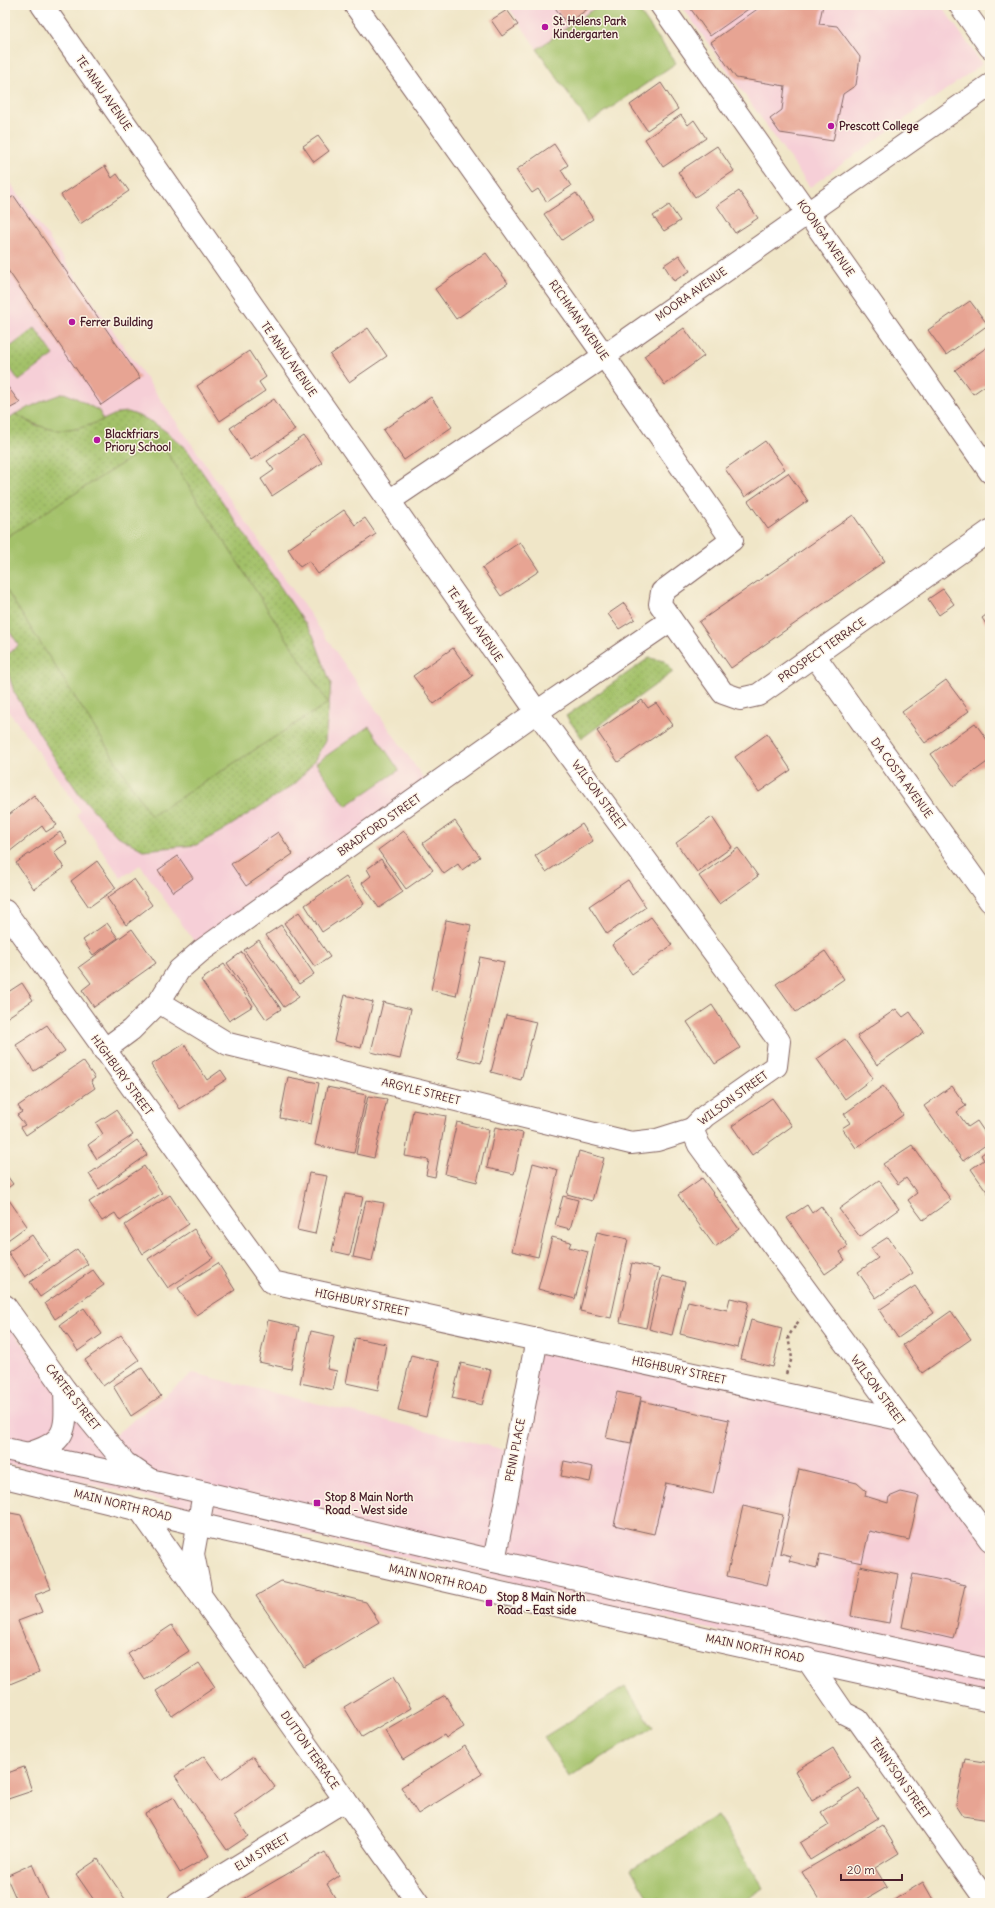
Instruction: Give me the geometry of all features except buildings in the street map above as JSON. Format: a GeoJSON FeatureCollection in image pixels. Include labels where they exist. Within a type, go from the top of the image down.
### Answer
{"type":"FeatureCollection","features":[{"type":"Feature","properties":{"kind":"main road","name":"TE ANAU AVENUE"},"geometry":{"type":"LineString","coordinates":[[42,5],[537,712]]}},
{"type":"Feature","properties":{"kind":"main road","name":"RICHMAN AVENUE"},"geometry":{"type":"LineString","coordinates":[[355,5],[604,356],[732,540],[662,592],[660,604],[672,620]]}},
{"type":"Feature","properties":{"kind":"main road","name":"KOONGA AVENUE"},"geometry":{"type":"LineString","coordinates":[[661,5],[990,472]]}},
{"type":"Feature","properties":{"kind":"main road"},"geometry":{"type":"LineString","coordinates":[[960,5],[990,47]]}},
{"type":"Feature","properties":{"kind":"main road","name":"MOORA AVENUE"},"geometry":{"type":"LineString","coordinates":[[389,501],[604,356],[807,212],[990,85]]}},
{"type":"Feature","properties":{"kind":"main road","name":"PROSPECT TERRACE"},"geometry":{"type":"LineString","coordinates":[[672,620],[723,694],[740,699],[758,695],[990,531]]}},
{"type":"Feature","properties":{"kind":"main road","name":"BRADFORD STREET"},"geometry":{"type":"LineString","coordinates":[[104,1050],[130,1030],[158,1002],[179,970],[201,951],[537,712],[672,620]]}},
{"type":"Feature","properties":{"kind":"main road","name":"DA COSTA AVENUE"},"geometry":{"type":"LineString","coordinates":[[814,655],[990,901]]}},
{"type":"Feature","properties":{"kind":"main road","name":"WILSON STREET"},"geometry":{"type":"LineString","coordinates":[[537,712],[779,1041],[776,1066],[705,1116],[692,1129],[699,1145],[899,1419],[990,1540]]}},
{"type":"Feature","properties":{"kind":"main road","name":"HIGHBURY STREET"},"geometry":{"type":"LineString","coordinates":[[5,911],[272,1282],[899,1419]]}},
{"type":"Feature","properties":{"kind":"main road","name":"ARGYLE STREET"},"geometry":{"type":"LineString","coordinates":[[158,1002],[228,1044],[630,1143],[657,1140],[692,1129]]}},
{"type":"Feature","properties":{"kind":"main road","name":"CARTER STREET"},"geometry":{"type":"LineString","coordinates":[[5,1306],[65,1390],[125,1462],[150,1480]]}},
{"type":"Feature","properties":{"kind":"main road","name":"PENN PLACE"},"geometry":{"type":"LineString","coordinates":[[486,1590],[494,1560],[536,1339]]}},
{"type":"Feature","properties":{"kind":"main road"},"geometry":{"type":"LineString","coordinates":[[27,1454],[46,1448],[62,1434],[66,1420],[65,1390]]}},
{"type":"Feature","properties":{"kind":"main road"},"geometry":{"type":"LineString","coordinates":[[5,1448],[494,1560],[990,1670]]}},
{"type":"Feature","properties":{"kind":"main road","name":"MAIN NORTH ROAD"},"geometry":{"type":"LineString","coordinates":[[5,1477],[197,1524],[486,1590],[807,1659],[990,1701]]}},
{"type":"Feature","properties":{"kind":"main road","name":"DUTTON TERRACE"},"geometry":{"type":"LineString","coordinates":[[202,1598],[193,1554],[197,1524],[204,1493]]}},
{"type":"Feature","properties":{"kind":"main road","name":"DUTTON TERRACE"},"geometry":{"type":"LineString","coordinates":[[140,1510],[418,1903]]}},
{"type":"Feature","properties":{"kind":"main road","name":"TENNYSON STREET"},"geometry":{"type":"LineString","coordinates":[[807,1659],[844,1713],[858,1720],[988,1903]]}},
{"type":"Feature","properties":{"kind":"main road","name":"ELM STREET"},"geometry":{"type":"LineString","coordinates":[[178,1903],[345,1800]]}},
{"type":"Feature","properties":{"kind":"path"},"geometry":{"type":"LineString","coordinates":[[785,1376],[792,1358],[788,1337],[800,1319]]}},
{"type":"Feature","properties":{"kind":"shaded area","name":"St. Helens Park Kindergarten"},"geometry":{"type":"Polygon","coordinates":[[[507,5],[599,5],[537,49],[507,5]]]}},
{"type":"Feature","properties":{"kind":"shaded area","name":"Prescott College"},"geometry":{"type":"Polygon","coordinates":[[[681,5],[941,5],[982,64],[810,187],[681,5]]]}},
{"type":"Feature","properties":{"kind":"shaded area","name":"Blackfriars Priory School"},"geometry":{"type":"Polygon","coordinates":[[[5,175],[431,789],[201,951],[140,865],[121,878],[77,814],[81,811],[5,706],[5,175]]]}},
{"type":"Feature","properties":{"kind":"shaded area"},"geometry":{"type":"Polygon","coordinates":[[[5,1319],[98,1448],[193,1373],[514,1452],[537,1339],[899,1419],[990,1529],[990,1695],[5,1464],[5,1319]]]}},
{"type":"Feature","properties":{"kind":"green space"},"geometry":{"type":"Polygon","coordinates":[[[599,5],[635,5],[676,63],[589,123],[537,49],[599,5]]]}},
{"type":"Feature","properties":{"kind":"green space"},"geometry":{"type":"Polygon","coordinates":[[[35,328],[54,355],[19,381],[5,361],[5,351],[35,328]]]}},
{"type":"Feature","properties":{"kind":"green space"},"geometry":{"type":"Polygon","coordinates":[[[64,393],[99,411],[103,420],[79,428],[59,430],[49,429],[15,414],[45,400],[64,393]]]}},
{"type":"Feature","properties":{"kind":"green space","name":"Blackfriars Priory School"},"geometry":{"type":"Polygon","coordinates":[[[128,412],[146,419],[160,427],[188,451],[313,635],[331,684],[325,741],[313,763],[295,784],[222,831],[196,845],[143,850],[116,835],[80,795],[52,754],[14,692],[5,662],[5,657],[19,645],[5,625],[5,421],[15,414],[37,426],[103,420],[118,413],[128,412]]]}},
{"type":"Feature","properties":{"kind":"green space"},"geometry":{"type":"Polygon","coordinates":[[[159,440],[328,703],[151,816],[5,588],[5,538],[159,440]]]}},
{"type":"Feature","properties":{"kind":"green space"},"geometry":{"type":"Polygon","coordinates":[[[649,658],[665,661],[673,672],[582,738],[566,716],[649,658]]]}},
{"type":"Feature","properties":{"kind":"green space"},"geometry":{"type":"Polygon","coordinates":[[[369,726],[399,770],[346,806],[316,763],[369,726]]]}},
{"type":"Feature","properties":{"kind":"green space"},"geometry":{"type":"Polygon","coordinates":[[[625,1687],[653,1727],[569,1777],[544,1737],[625,1687]]]}},
{"type":"Feature","properties":{"kind":"green space"},"geometry":{"type":"Polygon","coordinates":[[[717,1816],[764,1888],[740,1903],[662,1903],[659,1899],[651,1903],[631,1870],[717,1816]]]}},
{"type":"Feature","properties":{"kind":"place","name":"St. Helens Park Kindergarten"},"geometry":{"type":"Point","coordinates":[545,27]}},
{"type":"Feature","properties":{"kind":"place","name":"Prescott College"},"geometry":{"type":"Point","coordinates":[831,126]}},
{"type":"Feature","properties":{"kind":"place","name":"Ferrer Building"},"geometry":{"type":"Point","coordinates":[72,322]}},
{"type":"Feature","properties":{"kind":"place","name":"Blackfriars Priory School"},"geometry":{"type":"Point","coordinates":[97,440]}},
{"type":"Feature","properties":{"kind":"place","name":"Stop 8 Main North Road - West side"},"geometry":{"type":"Point","coordinates":[317,1503]}},
{"type":"Feature","properties":{"kind":"place","name":"Stop 8 Main North Road - East side"},"geometry":{"type":"Point","coordinates":[489,1603]}}]}
